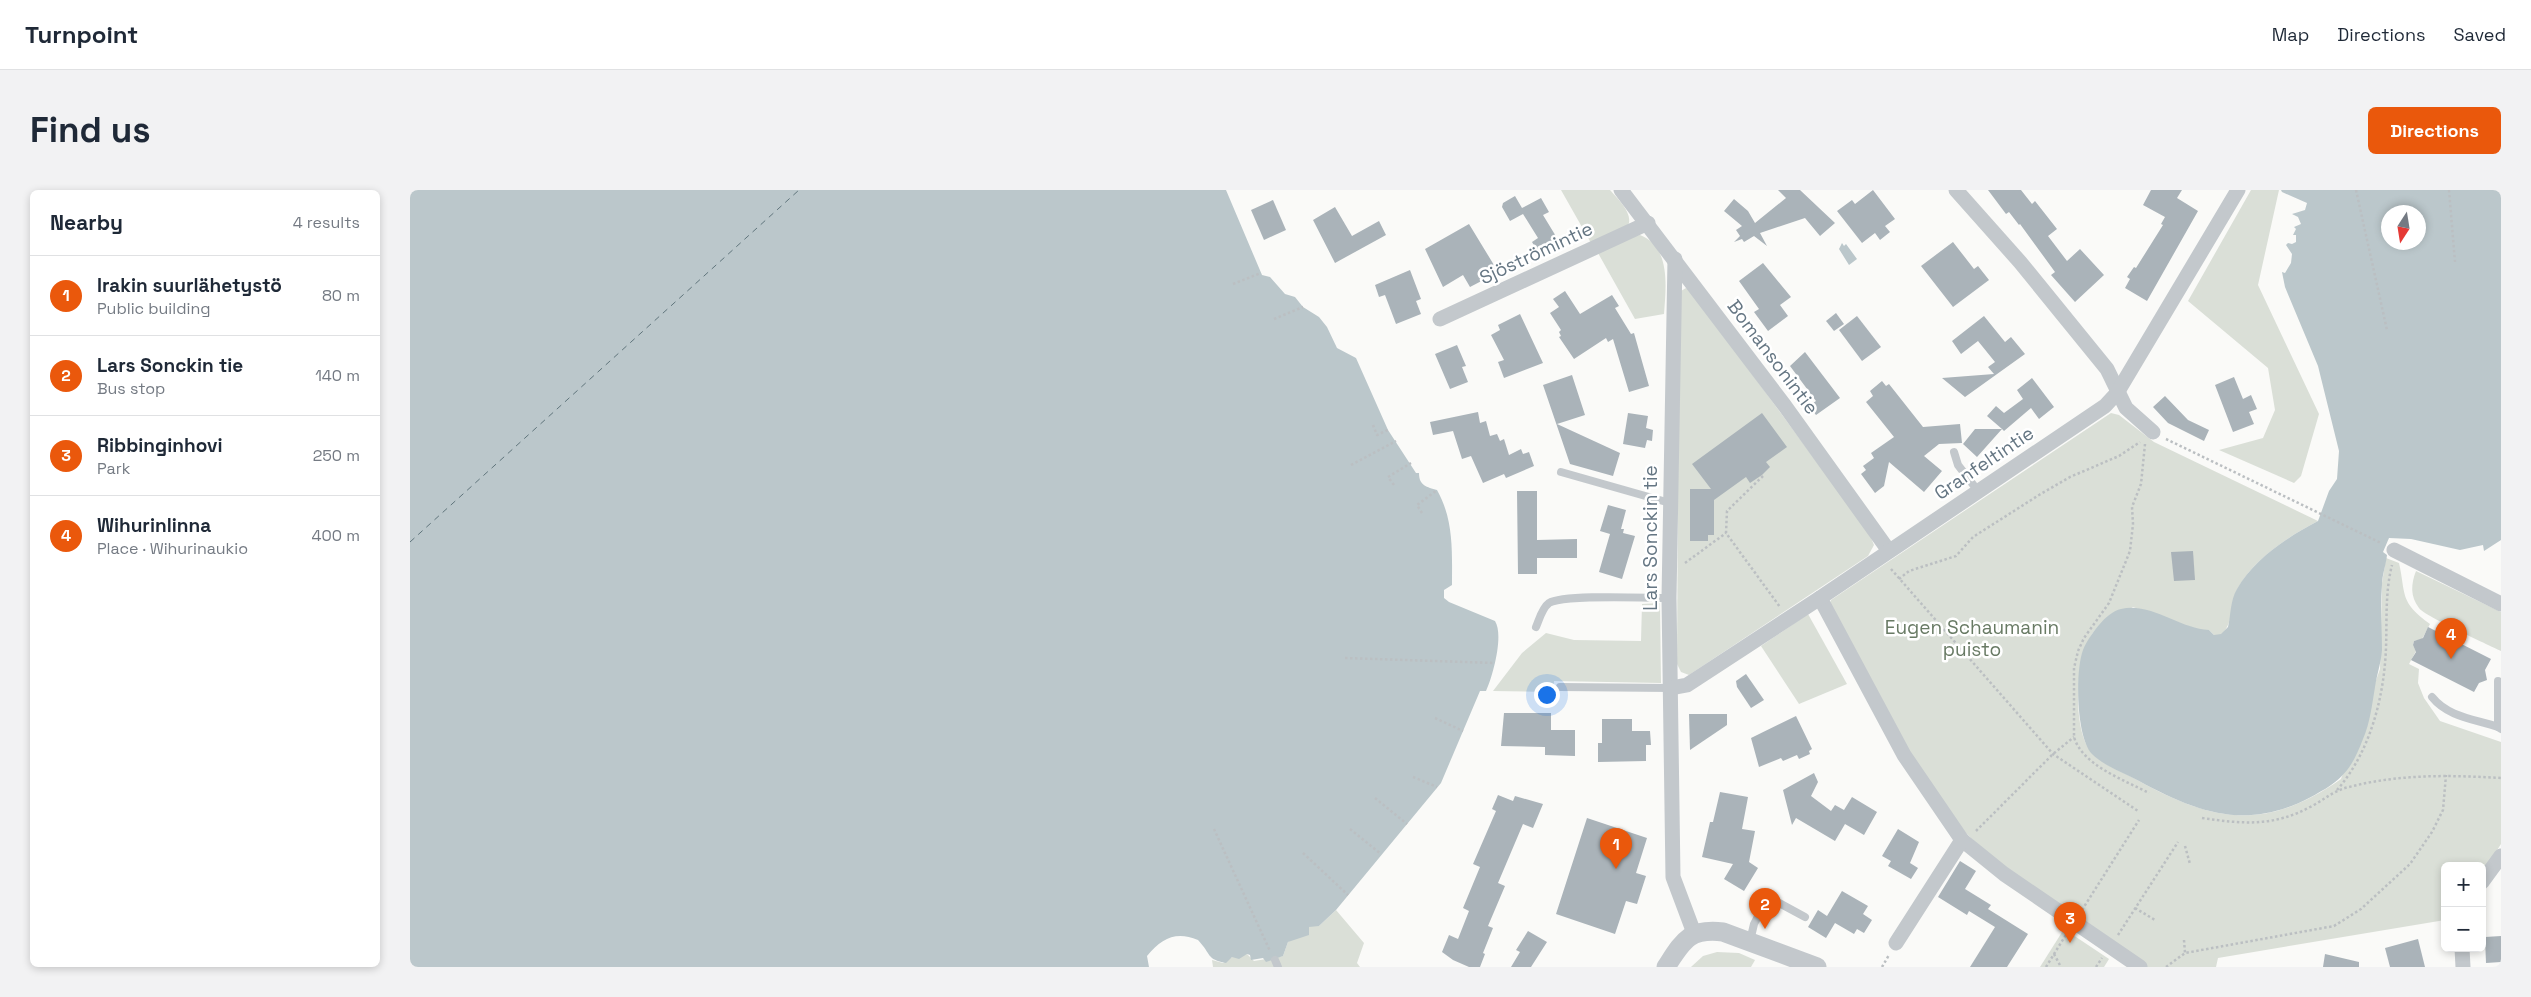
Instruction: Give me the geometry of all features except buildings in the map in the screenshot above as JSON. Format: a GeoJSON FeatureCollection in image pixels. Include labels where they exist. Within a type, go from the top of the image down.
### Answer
{"type":"FeatureCollection","features":[{"type":"Feature","properties":{"kind":"street","name":"Bomansonintie"},"geometry":{"type":"LineString","coordinates":[[1622,190],[1675,259],[1885,554]]}},
{"type":"Feature","properties":{"kind":"street"},"geometry":{"type":"LineString","coordinates":[[1956,190],[2020,262],[2107,369],[2117,393],[2126,408],[2149,435]]}},
{"type":"Feature","properties":{"kind":"street","name":"Granfeltintie"},"geometry":{"type":"LineString","coordinates":[[1671,688],[1687,685],[2105,406],[2117,393],[2238,190]]}},
{"type":"Feature","properties":{"kind":"street","name":"Sjöströmintie"},"geometry":{"type":"LineString","coordinates":[[1440,319],[1648,223]]}},
{"type":"Feature","properties":{"kind":"street","name":"Lars Sonckin tie"},"geometry":{"type":"LineString","coordinates":[[1675,259],[1669,598],[1674,882],[1694,934]]}},
{"type":"Feature","properties":{"kind":"street"},"geometry":{"type":"LineString","coordinates":[[2391,553],[2501,604]]}},
{"type":"Feature","properties":{"kind":"street"},"geometry":{"type":"LineString","coordinates":[[1820,598],[1904,755],[1962,840],[2004,874],[2109,948],[2140,967]]}},
{"type":"Feature","properties":{"kind":"street"},"geometry":{"type":"LineString","coordinates":[[1896,943],[1962,840]]}},
{"type":"Feature","properties":{"kind":"street"},"geometry":{"type":"LineString","coordinates":[[2486,877],[2501,856]]}},
{"type":"Feature","properties":{"kind":"street"},"geometry":{"type":"LineString","coordinates":[[1666,967],[1685,939],[1694,934],[1710,930],[1723,932],[1750,941],[1817,967]]}},
{"type":"Feature","properties":{"kind":"street"},"geometry":{"type":"LineString","coordinates":[[2462,952],[2463,967]]}},
{"type":"Feature","properties":{"kind":"lane"},"geometry":{"type":"LineString","coordinates":[[1954,452],[1958,466],[1978,491]]}},
{"type":"Feature","properties":{"kind":"lane"},"geometry":{"type":"LineString","coordinates":[[1561,472],[1670,503]]}},
{"type":"Feature","properties":{"kind":"lane"},"geometry":{"type":"LineString","coordinates":[[1536,627],[1550,602],[1573,599],[1669,598]]}},
{"type":"Feature","properties":{"kind":"lane"},"geometry":{"type":"LineString","coordinates":[[2432,697],[2439,706],[2452,713],[2500,728],[2498,681]]}},
{"type":"Feature","properties":{"kind":"lane"},"geometry":{"type":"LineString","coordinates":[[1560,687],[1671,688]]}},
{"type":"Feature","properties":{"kind":"lane"},"geometry":{"type":"LineString","coordinates":[[1750,941],[1754,924],[1768,897],[1805,918]]}},
{"type":"Feature","properties":{"kind":"path"},"geometry":{"type":"LineString","coordinates":[[2356,190],[2388,330]]}},
{"type":"Feature","properties":{"kind":"path"},"geometry":{"type":"LineString","coordinates":[[2449,190],[2455,262]]}},
{"type":"Feature","properties":{"kind":"path"},"geometry":{"type":"LineString","coordinates":[[1233,284],[1261,273]]}},
{"type":"Feature","properties":{"kind":"path"},"geometry":{"type":"LineString","coordinates":[[1274,319],[1303,307]]}},
{"type":"Feature","properties":{"kind":"path"},"geometry":{"type":"LineString","coordinates":[[1374,425],[1377,435],[1388,430]]}},
{"type":"Feature","properties":{"kind":"path"},"geometry":{"type":"LineString","coordinates":[[1899,579],[1908,571],[1956,556],[1973,537],[2038,495],[2119,456],[2149,435]]}},
{"type":"Feature","properties":{"kind":"path"},"geometry":{"type":"LineString","coordinates":[[2149,435],[2299,504],[2391,553],[2386,651],[2378,706],[2363,754],[2352,773],[2336,791],[2312,806],[2272,822],[2249,823],[2202,818]]}},
{"type":"Feature","properties":{"kind":"path"},"geometry":{"type":"LineString","coordinates":[[2149,435],[2141,484],[2132,507],[2133,524],[2130,551],[2109,603],[2084,638],[2078,651],[2074,668],[2074,737],[2076,746],[2090,759],[2149,794]]}},
{"type":"Feature","properties":{"kind":"path"},"geometry":{"type":"LineString","coordinates":[[1351,465],[1396,441]]}},
{"type":"Feature","properties":{"kind":"path"},"geometry":{"type":"LineString","coordinates":[[1394,485],[1388,476],[1411,463]]}},
{"type":"Feature","properties":{"kind":"path"},"geometry":{"type":"LineString","coordinates":[[1762,476],[1727,511],[1726,532],[1788,619]]}},
{"type":"Feature","properties":{"kind":"path"},"geometry":{"type":"LineString","coordinates":[[1422,512],[1417,505],[1437,490]]}},
{"type":"Feature","properties":{"kind":"path"},"geometry":{"type":"LineString","coordinates":[[1670,569],[1684,563],[1726,532]]}},
{"type":"Feature","properties":{"kind":"path"},"geometry":{"type":"LineString","coordinates":[[1885,554],[1899,579],[2053,754],[2138,811]]}},
{"type":"Feature","properties":{"kind":"path"},"geometry":{"type":"LineString","coordinates":[[1345,658],[1494,663]]}},
{"type":"Feature","properties":{"kind":"path"},"geometry":{"type":"LineString","coordinates":[[1435,718],[1463,732]]}},
{"type":"Feature","properties":{"kind":"path"},"geometry":{"type":"LineString","coordinates":[[1962,840],[1973,834],[2053,754],[2074,737]]}},
{"type":"Feature","properties":{"kind":"path"},"geometry":{"type":"LineString","coordinates":[[2336,791],[2419,776],[2446,775],[2501,778]]}},
{"type":"Feature","properties":{"kind":"path"},"geometry":{"type":"LineString","coordinates":[[2166,967],[2185,953],[2334,926],[2361,909],[2410,864],[2432,832],[2442,810],[2446,775]]}},
{"type":"Feature","properties":{"kind":"path"},"geometry":{"type":"LineString","coordinates":[[1413,776],[1437,787]]}},
{"type":"Feature","properties":{"kind":"path"},"geometry":{"type":"LineString","coordinates":[[1375,798],[1407,824]]}},
{"type":"Feature","properties":{"kind":"path"},"geometry":{"type":"LineString","coordinates":[[2074,923],[2139,820]]}},
{"type":"Feature","properties":{"kind":"path"},"geometry":{"type":"LineString","coordinates":[[1350,829],[1382,854]]}},
{"type":"Feature","properties":{"kind":"path"},"geometry":{"type":"LineString","coordinates":[[1214,830],[1265,939]]}},
{"type":"Feature","properties":{"kind":"path"},"geometry":{"type":"LineString","coordinates":[[2109,948],[2178,842]]}},
{"type":"Feature","properties":{"kind":"path"},"geometry":{"type":"LineString","coordinates":[[2186,846],[2190,864]]}},
{"type":"Feature","properties":{"kind":"path"},"geometry":{"type":"LineString","coordinates":[[1303,853],[1348,895]]}},
{"type":"Feature","properties":{"kind":"path"},"geometry":{"type":"LineString","coordinates":[[2135,908],[2155,920]]}},
{"type":"Feature","properties":{"kind":"path"},"geometry":{"type":"LineString","coordinates":[[2184,940],[2185,953]]}},
{"type":"Feature","properties":{"kind":"path"},"geometry":{"type":"LineString","coordinates":[[2046,967],[2062,941]]}},
{"type":"Feature","properties":{"kind":"path"},"geometry":{"type":"LineString","coordinates":[[2054,954],[2061,967]]}},
{"type":"Feature","properties":{"kind":"green space"},"geometry":{"type":"Polygon","coordinates":[[[1561,190],[1610,190],[1627,212],[1629,217],[1628,226],[1591,243],[1561,190]]]}},
{"type":"Feature","properties":{"kind":"green space"},"geometry":{"type":"Polygon","coordinates":[[[2251,190],[2279,190],[2258,285],[2319,414],[2301,476],[2294,483],[2219,450],[2263,438],[2275,410],[2268,368],[2188,301],[2251,190]]]}},
{"type":"Feature","properties":{"kind":"green space"},"geometry":{"type":"Polygon","coordinates":[[[1640,235],[1650,241],[1662,258],[1665,280],[1665,303],[1664,314],[1635,319],[1598,253],[1632,236],[1640,235]]]}},
{"type":"Feature","properties":{"kind":"green space"},"geometry":{"type":"Polygon","coordinates":[[[1686,288],[1691,291],[1869,533],[1874,545],[1868,556],[1689,675],[1681,672],[1677,664],[1679,297],[1681,291],[1686,288]]]}},
{"type":"Feature","properties":{"kind":"green space","name":"Eugen Schaumanin puisto"},"geometry":{"type":"Polygon","coordinates":[[[2111,413],[2119,415],[2154,442],[2318,521],[2284,541],[2253,567],[2235,594],[2230,619],[2221,635],[2214,635],[2209,630],[2197,630],[2133,607],[2097,628],[2089,639],[2084,654],[2078,691],[2081,729],[2086,743],[2093,754],[2115,769],[2166,795],[2192,806],[2217,813],[2265,814],[2289,807],[2314,796],[2341,779],[2380,669],[2382,583],[2386,558],[2399,563],[2408,603],[2413,610],[2430,624],[2422,639],[2414,641],[2413,645],[2416,651],[2409,664],[2419,669],[2418,683],[2424,698],[2440,721],[2501,742],[2501,844],[2486,867],[2486,862],[2441,862],[2441,921],[2218,958],[2216,967],[2147,967],[2019,878],[1956,824],[1919,772],[1830,603],[1831,600],[2111,413]]]}},
{"type":"Feature","properties":{"kind":"green space"},"geometry":{"type":"Polygon","coordinates":[[[2416,571],[2501,612],[2501,651],[2444,624],[2419,608],[2412,590],[2416,571]]]}},
{"type":"Feature","properties":{"kind":"green space"},"geometry":{"type":"Polygon","coordinates":[[[1660,603],[1661,683],[1554,681],[1553,692],[1493,691],[1522,653],[1546,633],[1574,640],[1641,641],[1642,604],[1660,603]]]}},
{"type":"Feature","properties":{"kind":"green space"},"geometry":{"type":"Polygon","coordinates":[[[1808,614],[1847,684],[1799,704],[1761,646],[1808,614]]]}},
{"type":"Feature","properties":{"kind":"green space"},"geometry":{"type":"Polygon","coordinates":[[[1336,910],[1364,943],[1357,963],[1360,967],[1213,967],[1212,960],[1223,963],[1232,957],[1247,954],[1254,961],[1283,956],[1288,942],[1312,925],[1319,926],[1336,910]]]}},
{"type":"Feature","properties":{"kind":"green space"},"geometry":{"type":"Polygon","coordinates":[[[2064,929],[2109,959],[2104,967],[2040,967],[2064,929]]]}},
{"type":"Feature","properties":{"kind":"green space"},"geometry":{"type":"Polygon","coordinates":[[[1717,952],[1739,953],[1755,960],[1751,967],[1691,967],[1703,956],[1717,952]]]}},
{"type":"Feature","properties":{"kind":"shaded area"},"geometry":{"type":"Polygon","coordinates":[[[410,190],[1226,190],[1262,275],[1270,277],[1285,294],[1295,297],[1303,307],[1319,317],[1327,327],[1337,348],[1356,358],[1388,430],[1416,473],[1419,473],[1420,481],[1427,487],[1437,490],[1443,501],[1447,513],[1452,548],[1452,585],[1444,590],[1444,598],[1449,602],[1495,621],[1498,645],[1489,684],[1486,691],[1480,691],[1441,783],[1336,910],[1319,926],[1309,927],[1309,935],[1288,942],[1283,956],[1266,962],[1263,958],[1251,960],[1250,955],[1247,954],[1239,959],[1232,957],[1226,963],[1215,960],[1198,940],[1190,937],[1176,936],[1158,945],[1147,956],[1149,967],[410,967],[410,190]]]}},
{"type":"Feature","properties":{"kind":"shaded area"},"geometry":{"type":"Polygon","coordinates":[[[2281,190],[2501,190],[2501,540],[2484,551],[2483,545],[2460,550],[2411,539],[2389,538],[2383,552],[2387,555],[2381,593],[2381,659],[2367,727],[2354,759],[2344,774],[2330,786],[2288,807],[2265,813],[2223,814],[2182,802],[2108,766],[2092,754],[2083,734],[2078,704],[2080,660],[2089,638],[2099,625],[2115,611],[2121,609],[2143,609],[2198,629],[2209,630],[2214,635],[2221,634],[2228,627],[2233,598],[2244,578],[2273,549],[2318,521],[2329,491],[2337,479],[2339,451],[2318,366],[2285,287],[2282,272],[2285,273],[2291,263],[2292,254],[2286,245],[2296,242],[2296,235],[2293,235],[2296,229],[2294,227],[2301,224],[2298,217],[2292,214],[2305,210],[2307,203],[2281,190]]]}},
{"type":"Feature","properties":{"kind":"shaded area"},"geometry":{"type":"Polygon","coordinates":[[[1842,243],[1844,246],[1846,244],[1857,259],[1849,265],[1839,249],[1842,243]]]}},
{"type":"Feature","properties":{"kind":"ferry route"},"geometry":{"type":"LineString","coordinates":[[410,542],[799,190]]}},
{"type":"Feature","properties":{"kind":"place","name":"Wihurinlinna"},"geometry":{"type":"Point","coordinates":[2451,659]}},
{"type":"Feature","properties":{"kind":"place","name":"Irakin suurlähetystö"},"geometry":{"type":"Point","coordinates":[1616,869]}},
{"type":"Feature","properties":{"kind":"place","name":"Lars Sonckin tie"},"geometry":{"type":"Point","coordinates":[1765,929]}},
{"type":"Feature","properties":{"kind":"place","name":"Ribbinginhovi"},"geometry":{"type":"Point","coordinates":[2070,943]}}]}
